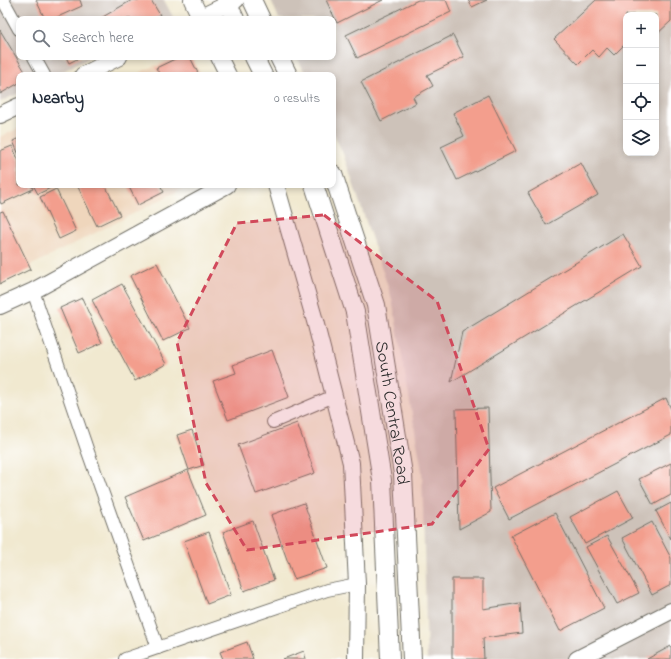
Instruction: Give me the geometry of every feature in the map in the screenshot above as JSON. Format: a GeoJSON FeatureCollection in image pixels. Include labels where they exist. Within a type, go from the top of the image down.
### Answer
{"type":"FeatureCollection","features":[{"type":"Feature","properties":{"kind":"main road"},"geometry":{"type":"LineString","coordinates":[[252,0],[260,16]]}},
{"type":"Feature","properties":{"kind":"main road"},"geometry":{"type":"LineString","coordinates":[[256,60],[262,72]]}},
{"type":"Feature","properties":{"kind":"main road"},"geometry":{"type":"LineString","coordinates":[[280,60],[286,72]]}},
{"type":"Feature","properties":{"kind":"main road","name":"South Central Road"},"geometry":{"type":"LineString","coordinates":[[336,183],[376,306],[402,466],[412,659]]}},
{"type":"Feature","properties":{"kind":"main road","name":"South Central Road"},"geometry":{"type":"LineString","coordinates":[[315,188],[355,312],[381,473],[390,659]]}},
{"type":"Feature","properties":{"kind":"street"},"geometry":{"type":"LineString","coordinates":[[3,0],[16,24]]}},
{"type":"Feature","properties":{"kind":"street"},"geometry":{"type":"LineString","coordinates":[[192,0],[199,16]]}},
{"type":"Feature","properties":{"kind":"street"},"geometry":{"type":"LineString","coordinates":[[205,16],[231,6]]}},
{"type":"Feature","properties":{"kind":"street"},"geometry":{"type":"LineString","coordinates":[[36,60],[42,72]]}},
{"type":"Feature","properties":{"kind":"street"},"geometry":{"type":"LineString","coordinates":[[89,72],[114,60]]}},
{"type":"Feature","properties":{"kind":"street"},"geometry":{"type":"LineString","coordinates":[[220,60],[226,72]]}},
{"type":"Feature","properties":{"kind":"street"},"geometry":{"type":"LineString","coordinates":[[0,116],[16,108]]}},
{"type":"Feature","properties":{"kind":"street"},"geometry":{"type":"LineString","coordinates":[[0,306],[33,291],[222,188]]}},
{"type":"Feature","properties":{"kind":"street"},"geometry":{"type":"LineString","coordinates":[[277,188],[315,320],[351,463],[357,584],[356,659]]}},
{"type":"Feature","properties":{"kind":"street"},"geometry":{"type":"LineString","coordinates":[[33,291],[87,449],[158,648]]}},
{"type":"Feature","properties":{"kind":"street"},"geometry":{"type":"LineString","coordinates":[[273,422],[334,396]]}},
{"type":"Feature","properties":{"kind":"street"},"geometry":{"type":"LineString","coordinates":[[125,659],[327,590],[357,584]]}},
{"type":"Feature","properties":{"kind":"street"},"geometry":{"type":"LineString","coordinates":[[577,659],[671,610]]}},
{"type":"Feature","properties":{"kind":"highlighted area"},"geometry":{"type":"Polygon","coordinates":[[[324,215],[437,301],[489,449],[432,524],[247,550],[206,483],[177,342],[237,223],[324,215]]]}},
{"type":"Feature","properties":{"kind":"shaded area"},"geometry":{"type":"Polygon","coordinates":[[[0,0],[164,0],[172,16],[16,16],[16,60],[86,60],[61,72],[16,72],[16,94],[0,102],[0,0]]]}},
{"type":"Feature","properties":{"kind":"shaded area"},"geometry":{"type":"Polygon","coordinates":[[[271,0],[671,0],[671,659],[427,659],[422,471],[392,299],[344,156],[336,139],[336,72],[304,72],[298,60],[336,60],[336,16],[278,16],[271,0]]]}},
{"type":"Feature","properties":{"kind":"shaded area"},"geometry":{"type":"Polygon","coordinates":[[[166,60],[194,60],[200,72],[140,72],[166,60]]]}},
{"type":"Feature","properties":{"kind":"shaded area"},"geometry":{"type":"Polygon","coordinates":[[[16,129],[16,188],[184,188],[0,281],[0,137],[16,129]]]}},
{"type":"Feature","properties":{"kind":"building"},"geometry":{"type":"Polygon","coordinates":[[[36,0],[80,0],[82,6],[60,16],[44,16],[36,0]]]}},
{"type":"Feature","properties":{"kind":"building"},"geometry":{"type":"Polygon","coordinates":[[[132,0],[151,0],[160,15],[158,16],[104,16],[132,0]]]}},
{"type":"Feature","properties":{"kind":"building"},"geometry":{"type":"Polygon","coordinates":[[[326,0],[383,0],[337,23],[336,16],[334,16],[326,0]]]}},
{"type":"Feature","properties":{"kind":"building"},"geometry":{"type":"Polygon","coordinates":[[[418,0],[446,0],[451,12],[357,58],[346,35],[418,0]]]}},
{"type":"Feature","properties":{"kind":"building"},"geometry":{"type":"Polygon","coordinates":[[[468,0],[487,0],[472,7],[468,0]]]}},
{"type":"Feature","properties":{"kind":"building"},"geometry":{"type":"Polygon","coordinates":[[[596,0],[671,0],[671,21],[659,32],[659,12],[623,12],[623,46],[614,55],[607,48],[599,57],[592,50],[578,64],[554,39],[596,0]]]}},
{"type":"Feature","properties":{"kind":"building"},"geometry":{"type":"Polygon","coordinates":[[[0,30],[16,57],[16,60],[18,60],[25,72],[16,72],[16,85],[0,94],[0,30]]]}},
{"type":"Feature","properties":{"kind":"building"},"geometry":{"type":"Polygon","coordinates":[[[453,35],[464,57],[427,75],[433,86],[413,97],[416,103],[381,121],[361,82],[453,35]]]}},
{"type":"Feature","properties":{"kind":"building"},"geometry":{"type":"Polygon","coordinates":[[[68,60],[75,60],[69,63],[68,60]]]}},
{"type":"Feature","properties":{"kind":"building"},"geometry":{"type":"Polygon","coordinates":[[[173,60],[192,60],[198,72],[158,72],[156,68],[173,60]]]}},
{"type":"Feature","properties":{"kind":"building"},"geometry":{"type":"Polygon","coordinates":[[[488,95],[516,151],[457,180],[441,147],[464,136],[453,113],[488,95]]]}},
{"type":"Feature","properties":{"kind":"building"},"geometry":{"type":"Polygon","coordinates":[[[16,140],[16,148],[13,141],[16,140]]]}},
{"type":"Feature","properties":{"kind":"building"},"geometry":{"type":"Polygon","coordinates":[[[12,146],[16,155],[16,188],[33,189],[1,204],[0,201],[0,151],[12,146]]]}},
{"type":"Feature","properties":{"kind":"building"},"geometry":{"type":"Polygon","coordinates":[[[581,163],[598,195],[546,225],[528,193],[581,163]]]}},
{"type":"Feature","properties":{"kind":"building"},"geometry":{"type":"Polygon","coordinates":[[[35,188],[51,188],[38,194],[35,188]]]}},
{"type":"Feature","properties":{"kind":"building"},"geometry":{"type":"Polygon","coordinates":[[[78,188],[106,188],[120,215],[97,226],[78,188]]]}},
{"type":"Feature","properties":{"kind":"building"},"geometry":{"type":"Polygon","coordinates":[[[130,188],[162,188],[164,192],[138,205],[130,188]]]}},
{"type":"Feature","properties":{"kind":"building"},"geometry":{"type":"Polygon","coordinates":[[[56,189],[76,231],[59,239],[40,197],[56,189]]]}},
{"type":"Feature","properties":{"kind":"building"},"geometry":{"type":"Polygon","coordinates":[[[3,211],[31,269],[0,284],[0,212],[3,211]]]}},
{"type":"Feature","properties":{"kind":"building"},"geometry":{"type":"Polygon","coordinates":[[[623,234],[642,266],[451,382],[462,332],[623,234]]]}},
{"type":"Feature","properties":{"kind":"building"},"geometry":{"type":"Polygon","coordinates":[[[157,263],[190,328],[163,341],[130,276],[157,263]]]}},
{"type":"Feature","properties":{"kind":"building"},"geometry":{"type":"Polygon","coordinates":[[[122,284],[166,364],[135,381],[92,300],[122,284]]]}},
{"type":"Feature","properties":{"kind":"building"},"geometry":{"type":"Polygon","coordinates":[[[82,298],[102,343],[79,353],[60,308],[82,298]]]}},
{"type":"Feature","properties":{"kind":"building"},"geometry":{"type":"Polygon","coordinates":[[[272,350],[289,397],[228,420],[213,381],[236,373],[233,365],[272,350]]]}},
{"type":"Feature","properties":{"kind":"building"},"geometry":{"type":"Polygon","coordinates":[[[666,398],[671,409],[671,435],[509,519],[493,488],[666,398]]]}},
{"type":"Feature","properties":{"kind":"building"},"geometry":{"type":"Polygon","coordinates":[[[488,408],[491,512],[459,529],[456,409],[488,408]]]}},
{"type":"Feature","properties":{"kind":"building"},"geometry":{"type":"Polygon","coordinates":[[[297,423],[315,473],[256,494],[238,445],[297,423]]]}},
{"type":"Feature","properties":{"kind":"building"},"geometry":{"type":"Polygon","coordinates":[[[192,430],[204,465],[189,470],[177,435],[192,430]]]}},
{"type":"Feature","properties":{"kind":"building"},"geometry":{"type":"Polygon","coordinates":[[[671,463],[671,495],[653,505],[639,479],[671,463]]]}},
{"type":"Feature","properties":{"kind":"building"},"geometry":{"type":"Polygon","coordinates":[[[188,470],[206,515],[144,541],[125,497],[188,470]]]}},
{"type":"Feature","properties":{"kind":"building"},"geometry":{"type":"Polygon","coordinates":[[[618,491],[633,518],[585,544],[570,517],[618,491]]]}},
{"type":"Feature","properties":{"kind":"building"},"geometry":{"type":"Polygon","coordinates":[[[304,503],[327,568],[294,579],[271,515],[304,503]]]}},
{"type":"Feature","properties":{"kind":"building"},"geometry":{"type":"Polygon","coordinates":[[[671,503],[671,539],[656,511],[671,503]]]}},
{"type":"Feature","properties":{"kind":"building"},"geometry":{"type":"Polygon","coordinates":[[[555,513],[604,608],[560,631],[511,536],[555,513]]]}},
{"type":"Feature","properties":{"kind":"building"},"geometry":{"type":"Polygon","coordinates":[[[253,521],[274,580],[244,591],[223,532],[253,521]]]}},
{"type":"Feature","properties":{"kind":"building"},"geometry":{"type":"Polygon","coordinates":[[[652,522],[671,558],[671,585],[652,595],[622,538],[652,522]]]}},
{"type":"Feature","properties":{"kind":"building"},"geometry":{"type":"Polygon","coordinates":[[[209,532],[231,595],[207,604],[184,541],[209,532]]]}},
{"type":"Feature","properties":{"kind":"building"},"geometry":{"type":"Polygon","coordinates":[[[607,536],[639,593],[617,604],[586,547],[607,536]]]}},
{"type":"Feature","properties":{"kind":"building"},"geometry":{"type":"Polygon","coordinates":[[[452,579],[483,579],[483,609],[520,603],[522,633],[483,638],[484,659],[452,659],[452,579]]]}},
{"type":"Feature","properties":{"kind":"building"},"geometry":{"type":"Polygon","coordinates":[[[247,642],[253,659],[223,659],[220,652],[247,642]]]}},
{"type":"Feature","properties":{"kind":"building"},"geometry":{"type":"Polygon","coordinates":[[[671,646],[671,659],[647,659],[671,646]]]}},
{"type":"Feature","properties":{"kind":"building"},"geometry":{"type":"Polygon","coordinates":[[[304,651],[306,659],[283,659],[304,651]]]}}]}
